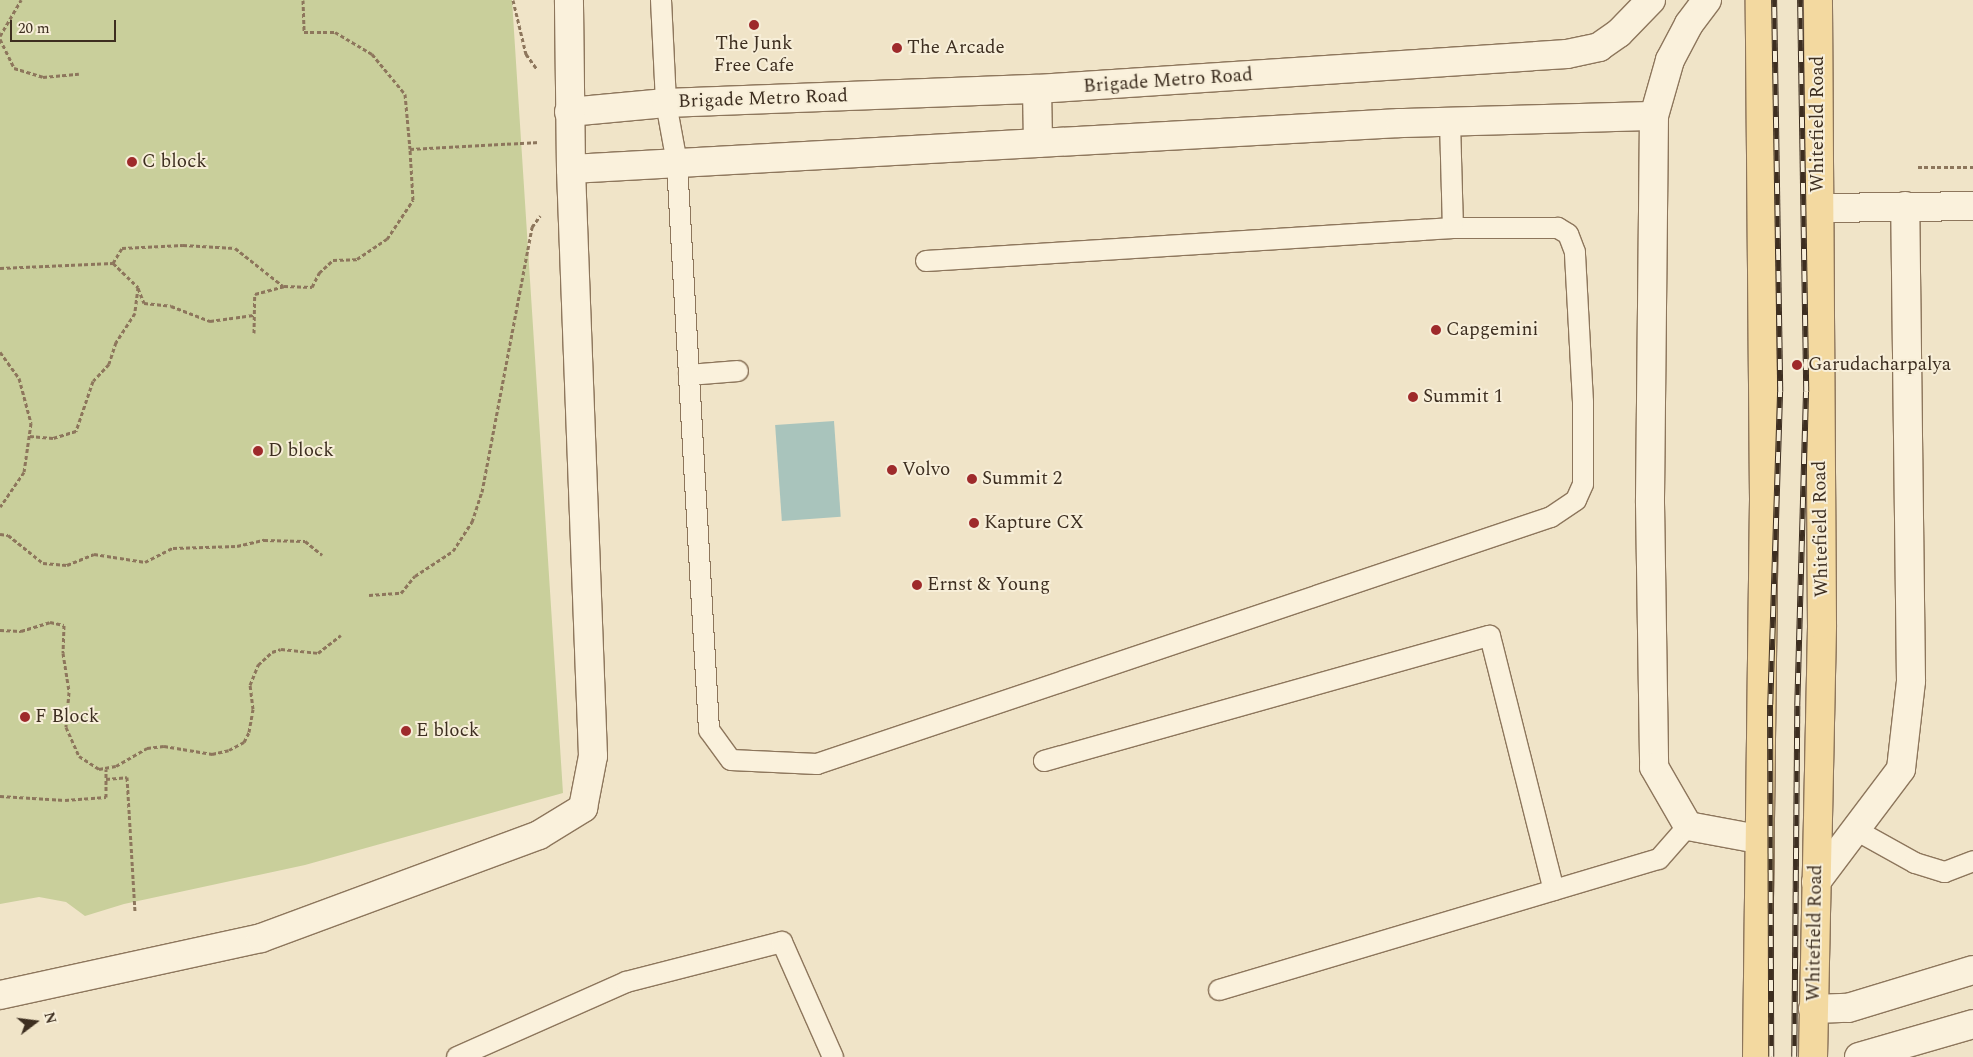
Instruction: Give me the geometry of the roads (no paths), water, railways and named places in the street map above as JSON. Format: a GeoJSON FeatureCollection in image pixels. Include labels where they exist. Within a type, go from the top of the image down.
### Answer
{"type":"FeatureCollection","features":[{"type":"Feature","properties":{"kind":"main road"},"geometry":{"type":"LineString","coordinates":[[1757,1057],[1758,839],[1764,498],[1760,0]]}},
{"type":"Feature","properties":{"kind":"main road","name":"Whitefield Road"},"geometry":{"type":"LineString","coordinates":[[1813,1057],[1822,625],[1818,0]]}},
{"type":"Feature","properties":{"kind":"street"},"geometry":{"type":"LineString","coordinates":[[0,995],[260,938],[539,835],[583,808],[593,756],[569,112],[569,0]]}},
{"type":"Feature","properties":{"kind":"street","name":"Brigade Metro Road"},"geometry":{"type":"LineString","coordinates":[[569,112],[666,103],[1036,89],[1568,54],[1599,46],[1613,38],[1651,0]]}},
{"type":"Feature","properties":{"kind":"street"},"geometry":{"type":"LineString","coordinates":[[1707,0],[1689,24],[1670,60],[1654,116],[1650,503],[1654,767],[1688,826],[1758,839]]}},
{"type":"Feature","properties":{"kind":"street"},"geometry":{"type":"LineString","coordinates":[[1036,89],[1038,143]]}},
{"type":"Feature","properties":{"kind":"street"},"geometry":{"type":"LineString","coordinates":[[571,169],[1450,122],[1654,116]]}},
{"type":"Feature","properties":{"kind":"street"},"geometry":{"type":"LineString","coordinates":[[1816,882],[1901,769],[1910,681],[1905,206]]}},
{"type":"Feature","properties":{"kind":"street"},"geometry":{"type":"LineString","coordinates":[[1819,208],[1973,206]]}},
{"type":"Feature","properties":{"kind":"street"},"geometry":{"type":"LineString","coordinates":[[1814,1009],[1848,1008],[1973,970]]}},
{"type":"Feature","properties":{"kind":"street"},"geometry":{"type":"LineString","coordinates":[[1859,1057],[1973,1024]]}},
{"type":"Feature","properties":{"kind":"lane"},"geometry":{"type":"LineString","coordinates":[[661,0],[666,103],[677,163],[709,730],[731,760],[817,764],[1551,517],[1576,500],[1583,484],[1583,402],[1573,243],[1568,234],[1558,228],[1453,228],[926,261]]}},
{"type":"Feature","properties":{"kind":"lane"},"geometry":{"type":"LineString","coordinates":[[1450,122],[1453,228]]}},
{"type":"Feature","properties":{"kind":"lane"},"geometry":{"type":"LineString","coordinates":[[689,375],[738,371]]}},
{"type":"Feature","properties":{"kind":"lane"},"geometry":{"type":"LineString","coordinates":[[1044,761],[1490,636],[1554,890]]}},
{"type":"Feature","properties":{"kind":"lane"},"geometry":{"type":"LineString","coordinates":[[1219,990],[1659,859],[1688,826]]}},
{"type":"Feature","properties":{"kind":"lane"},"geometry":{"type":"LineString","coordinates":[[1854,829],[1915,863],[1946,872],[1973,861]]}},
{"type":"Feature","properties":{"kind":"lane"},"geometry":{"type":"LineString","coordinates":[[457,1057],[626,982],[782,942],[833,1057]]}},
{"type":"Feature","properties":{"kind":"water"},"geometry":{"type":"Polygon","coordinates":[[[834,421],[841,517],[782,521],[775,425],[834,421]]]}},
{"type":"Feature","properties":{"kind":"railway"},"geometry":{"type":"LineString","coordinates":[[1771,1057],[1770,705],[1780,392],[1774,0]]}},
{"type":"Feature","properties":{"kind":"railway"},"geometry":{"type":"LineString","coordinates":[[1794,1057],[1797,706],[1806,392],[1800,0]]}},
{"type":"Feature","properties":{"kind":"place","name":"The Junk Free Cafe"},"geometry":{"type":"Point","coordinates":[754,25]}},
{"type":"Feature","properties":{"kind":"place","name":"The Arcade"},"geometry":{"type":"Point","coordinates":[897,48]}},
{"type":"Feature","properties":{"kind":"place","name":"C block"},"geometry":{"type":"Point","coordinates":[132,162]}},
{"type":"Feature","properties":{"kind":"place","name":"Capgemini"},"geometry":{"type":"Point","coordinates":[1436,330]}},
{"type":"Feature","properties":{"kind":"place","name":"Garudacharpalya"},"geometry":{"type":"Point","coordinates":[1797,365]}},
{"type":"Feature","properties":{"kind":"place","name":"Summit 1"},"geometry":{"type":"Point","coordinates":[1413,397]}},
{"type":"Feature","properties":{"kind":"place","name":"D block"},"geometry":{"type":"Point","coordinates":[258,451]}},
{"type":"Feature","properties":{"kind":"place","name":"Volvo"},"geometry":{"type":"Point","coordinates":[892,470]}},
{"type":"Feature","properties":{"kind":"place","name":"Summit 2"},"geometry":{"type":"Point","coordinates":[972,479]}},
{"type":"Feature","properties":{"kind":"place","name":"Kapture CX"},"geometry":{"type":"Point","coordinates":[974,523]}},
{"type":"Feature","properties":{"kind":"place","name":"Ernst & Young"},"geometry":{"type":"Point","coordinates":[917,585]}},
{"type":"Feature","properties":{"kind":"place","name":"F Block"},"geometry":{"type":"Point","coordinates":[25,717]}},
{"type":"Feature","properties":{"kind":"place","name":"E block"},"geometry":{"type":"Point","coordinates":[406,731]}}]}
